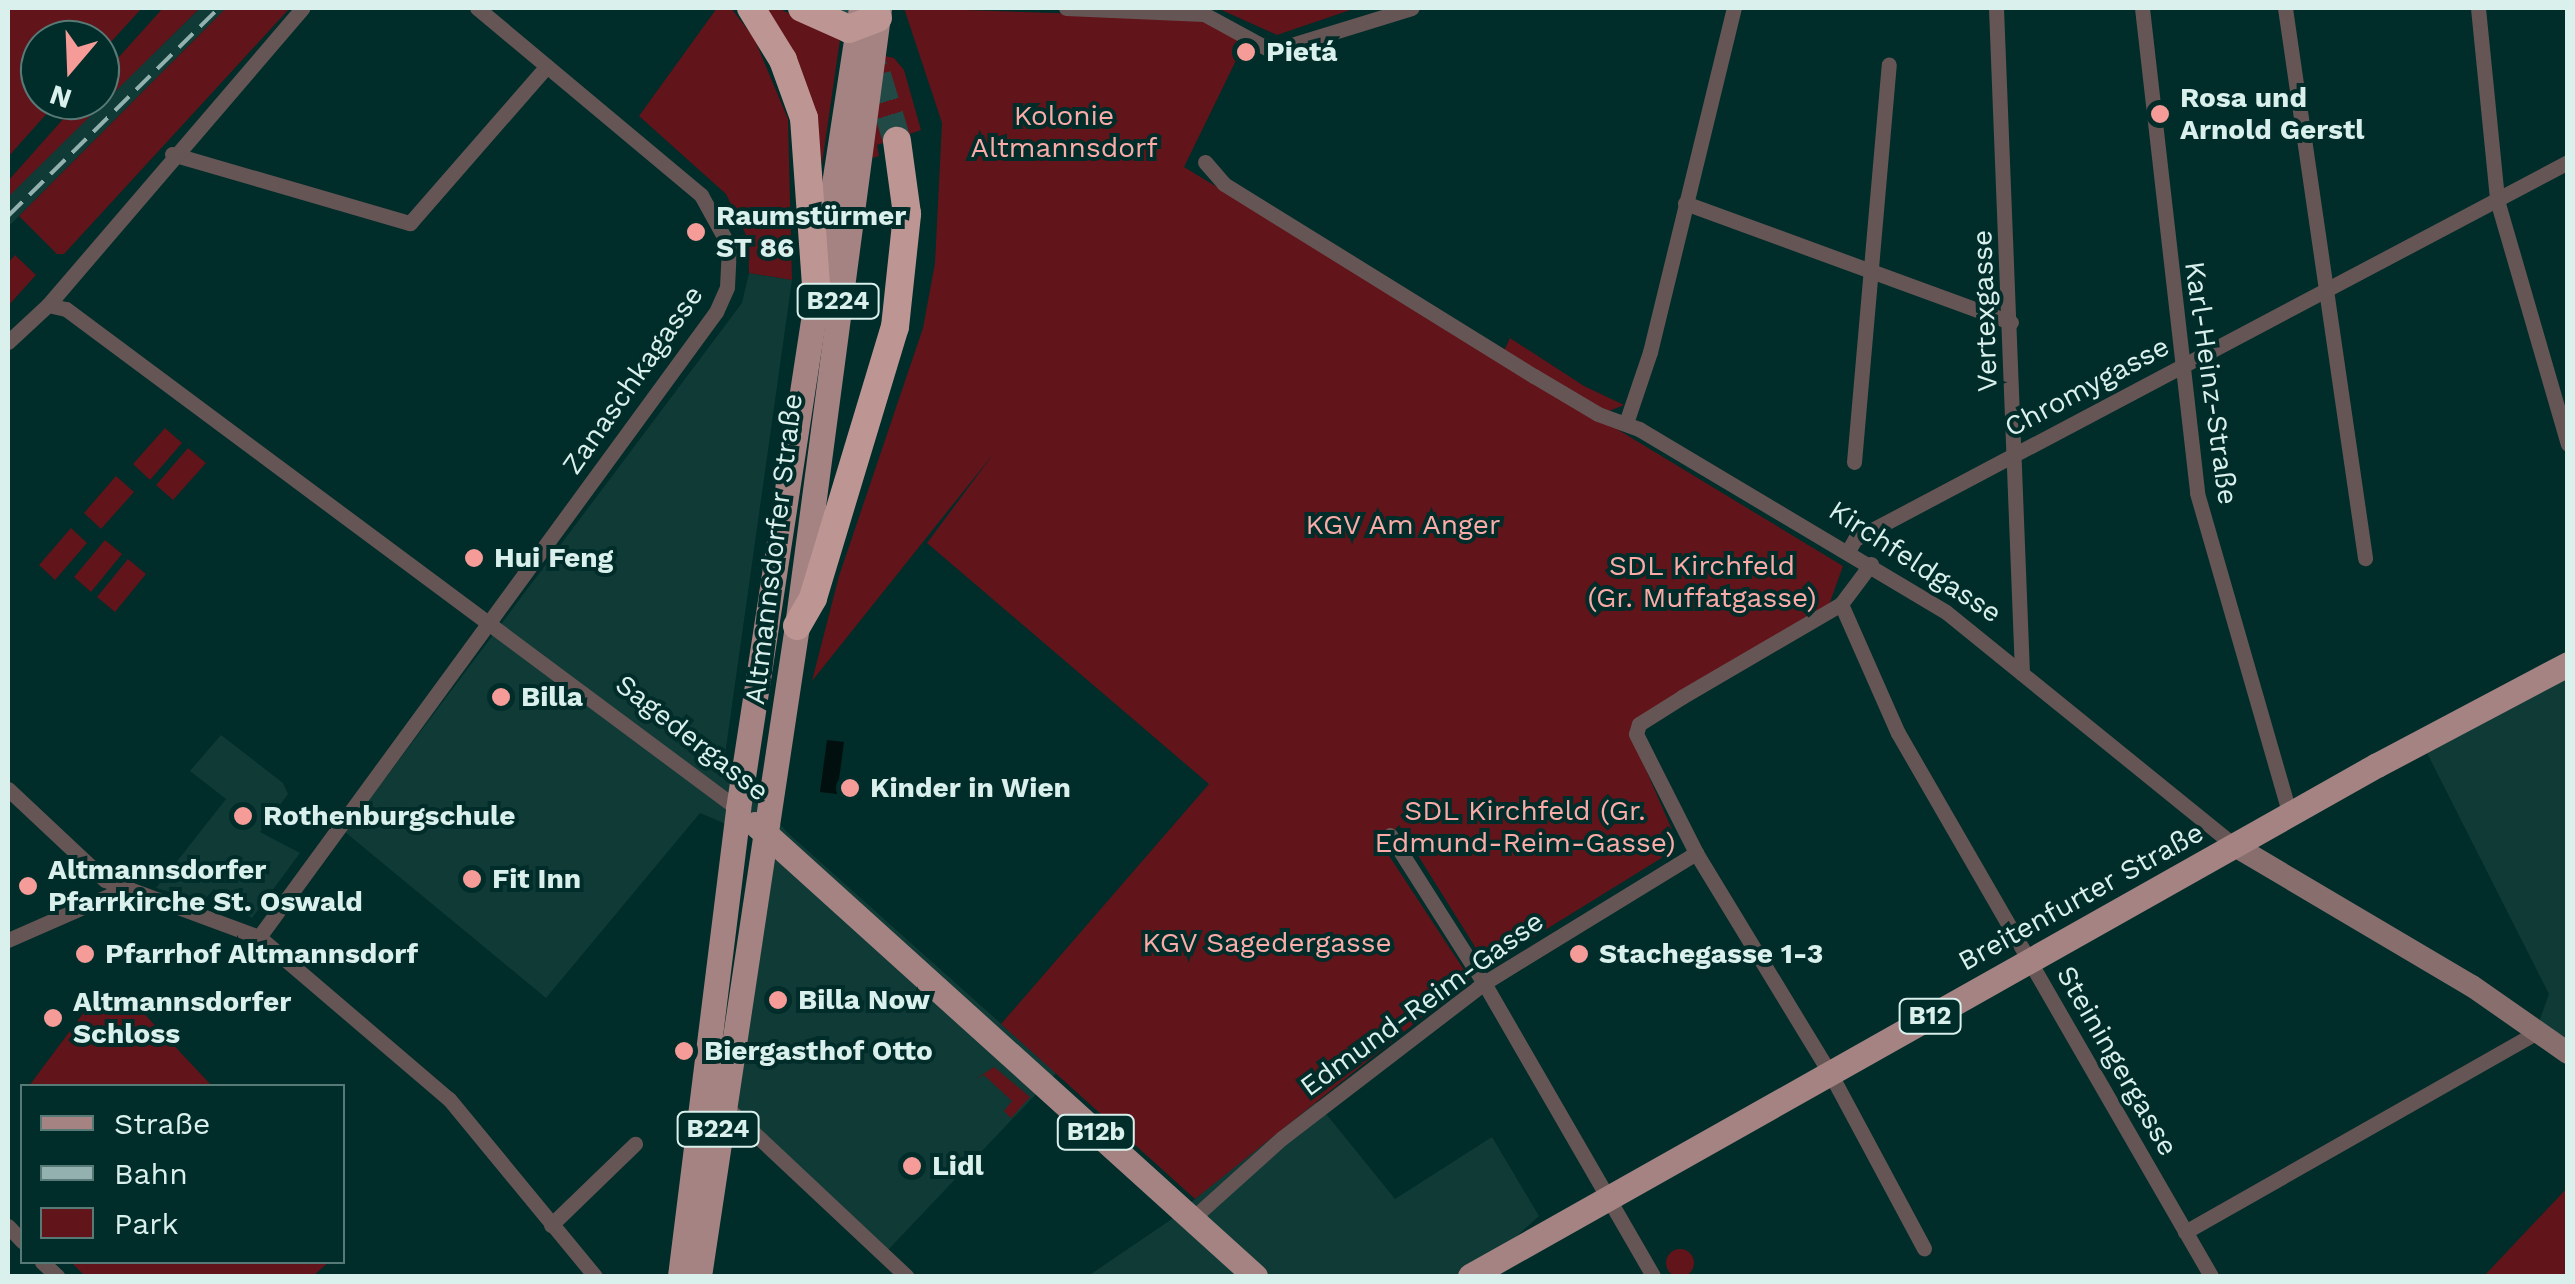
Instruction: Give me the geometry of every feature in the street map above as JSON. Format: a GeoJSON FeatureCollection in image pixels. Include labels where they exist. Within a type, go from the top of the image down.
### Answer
{"type":"FeatureCollection","features":[{"type":"Feature","properties":{"kind":"highway"},"geometry":{"type":"LineString","coordinates":[[751,8],[783,60],[804,118],[818,299]]}},
{"type":"Feature","properties":{"kind":"highway"},"geometry":{"type":"LineString","coordinates":[[802,8],[862,17]]}},
{"type":"Feature","properties":{"kind":"highway"},"geometry":{"type":"LineString","coordinates":[[796,626],[814,598],[895,327],[907,214],[898,141]]}},
{"type":"Feature","properties":{"kind":"main road","name":"Altmannsdorfer Straße"},"geometry":{"type":"LineString","coordinates":[[680,1276],[738,809],[862,17]]}},
{"type":"Feature","properties":{"kind":"main road","name":"Altmannsdorfer Straße"},"geometry":{"type":"LineString","coordinates":[[698,1276],[796,626],[862,17]]}},
{"type":"Feature","properties":{"kind":"main road","name":"Breitenfurter Straße"},"geometry":{"type":"LineString","coordinates":[[1470,1276],[2290,815],[2568,664]]}},
{"type":"Feature","properties":{"kind":"main road","name":"Sagedergasse"},"geometry":{"type":"LineString","coordinates":[[738,809],[1255,1276]]}},
{"type":"Feature","properties":{"kind":"street"},"geometry":{"type":"LineString","coordinates":[[8,342],[48,306],[172,154],[302,8]]}},
{"type":"Feature","properties":{"kind":"street","name":"Zanaschkagasse"},"geometry":{"type":"LineString","coordinates":[[259,937],[716,312],[731,266],[724,227],[701,195],[477,8]]}},
{"type":"Feature","properties":{"kind":"street"},"geometry":{"type":"LineString","coordinates":[[1066,8],[1204,14],[1283,50],[1412,8]]}},
{"type":"Feature","properties":{"kind":"street"},"geometry":{"type":"LineString","coordinates":[[1626,423],[1650,352],[1734,8]]}},
{"type":"Feature","properties":{"kind":"street","name":"Vertexgasse"},"geometry":{"type":"LineString","coordinates":[[1996,8],[2012,322],[2022,673]]}},
{"type":"Feature","properties":{"kind":"street","name":"Karl-Heinz-Straße"},"geometry":{"type":"LineString","coordinates":[[2142,8],[2197,493],[2290,815]]}},
{"type":"Feature","properties":{"kind":"street"},"geometry":{"type":"LineString","coordinates":[[2285,8],[2323,292],[2366,558]]}},
{"type":"Feature","properties":{"kind":"street"},"geometry":{"type":"LineString","coordinates":[[2478,8],[2497,200],[2568,444]]}},
{"type":"Feature","properties":{"kind":"street"},"geometry":{"type":"LineString","coordinates":[[1854,462],[1874,272],[1889,65]]}},
{"type":"Feature","properties":{"kind":"street"},"geometry":{"type":"LineString","coordinates":[[172,154],[410,222],[547,66]]}},
{"type":"Feature","properties":{"kind":"street","name":"Kirchfeldgasse"},"geometry":{"type":"LineString","coordinates":[[1205,162],[1224,184],[1562,393],[1626,423],[1871,564],[1946,612],[2235,846],[2568,1053]]}},
{"type":"Feature","properties":{"kind":"street","name":"Chromygasse"},"geometry":{"type":"LineString","coordinates":[[1848,551],[1855,539],[2568,162]]}},
{"type":"Feature","properties":{"kind":"street"},"geometry":{"type":"LineString","coordinates":[[1686,202],[2012,322]]}},
{"type":"Feature","properties":{"kind":"street","name":"Sagedergasse"},"geometry":{"type":"LineString","coordinates":[[48,306],[66,309],[738,809]]}},
{"type":"Feature","properties":{"kind":"street"},"geometry":{"type":"LineString","coordinates":[[1871,564],[1841,604],[1640,724],[1639,746],[1696,853],[1830,1072],[1924,1248]]}},
{"type":"Feature","properties":{"kind":"street","name":"Steiningergasse"},"geometry":{"type":"LineString","coordinates":[[1841,604],[1898,733],[2211,1276]]}},
{"type":"Feature","properties":{"kind":"street"},"geometry":{"type":"LineString","coordinates":[[9,796],[122,890],[259,937],[449,1099],[595,1276]]}},
{"type":"Feature","properties":{"kind":"street"},"geometry":{"type":"LineString","coordinates":[[1390,835],[1484,983],[1653,1276]]}},
{"type":"Feature","properties":{"kind":"street","name":"Edmund-Reim-Gasse"},"geometry":{"type":"LineString","coordinates":[[1192,1218],[1298,1126],[1484,983],[1696,853]]}},
{"type":"Feature","properties":{"kind":"street"},"geometry":{"type":"LineString","coordinates":[[8,940],[122,890]]}},
{"type":"Feature","properties":{"kind":"street"},"geometry":{"type":"LineString","coordinates":[[2185,1232],[2537,1032]]}},
{"type":"Feature","properties":{"kind":"street"},"geometry":{"type":"LineString","coordinates":[[722,1103],[906,1276]]}},
{"type":"Feature","properties":{"kind":"street"},"geometry":{"type":"LineString","coordinates":[[551,1225],[635,1144]]}},
{"type":"Feature","properties":{"kind":"street","name":"Altmannsdorfer Straße"},"geometry":{"type":"LineString","coordinates":[[671,1276],[674,1256],[685,1245]]}},
{"type":"Feature","properties":{"kind":"shaded area"},"geometry":{"type":"Polygon","coordinates":[[[200,8],[226,8],[120,114],[120,86],[200,8]]]}},
{"type":"Feature","properties":{"kind":"shaded area"},"geometry":{"type":"Polygon","coordinates":[[[85,120],[115,120],[8,227],[8,195],[85,120]]]}},
{"type":"Feature","properties":{"kind":"shaded area"},"geometry":{"type":"Polygon","coordinates":[[[749,273],[792,280],[724,762],[788,833],[1056,1073],[887,1251],[719,1095],[754,836],[700,813],[546,998],[345,832],[742,303],[749,273]]]}},
{"type":"Feature","properties":{"kind":"shaded area"},"geometry":{"type":"Polygon","coordinates":[[[2567,673],[2567,1044],[2539,1022],[2549,994],[2425,749],[2567,673]]]}},
{"type":"Feature","properties":{"kind":"shaded area","name":"Rothenburgschule"},"geometry":{"type":"Polygon","coordinates":[[[221,735],[283,783],[288,794],[260,832],[300,853],[252,918],[214,889],[203,901],[156,888],[226,799],[190,771],[221,735]]]}},
{"type":"Feature","properties":{"kind":"shaded area"},"geometry":{"type":"Polygon","coordinates":[[[827,740],[844,742],[837,794],[820,792],[827,740]]]}},
{"type":"Feature","properties":{"kind":"shaded area"},"geometry":{"type":"Polygon","coordinates":[[[1314,1099],[1395,1199],[1492,1137],[1539,1216],[1472,1276],[1088,1276],[1169,1221],[1314,1099]]]}},
{"type":"Feature","properties":{"kind":"green space"},"geometry":{"type":"Polygon","coordinates":[[[8,8],[142,8],[120,32],[120,20],[20,20],[20,120],[41,120],[8,157],[8,8]]]}},
{"type":"Feature","properties":{"kind":"green space"},"geometry":{"type":"Polygon","coordinates":[[[163,8],[200,8],[120,87],[120,56],[163,8]]]}},
{"type":"Feature","properties":{"kind":"green space"},"geometry":{"type":"Polygon","coordinates":[[[226,8],[290,8],[64,254],[57,254],[19,216],[115,120],[120,120],[120,115],[226,8]]]}},
{"type":"Feature","properties":{"kind":"green space"},"geometry":{"type":"Polygon","coordinates":[[[717,8],[731,8],[754,38],[788,119],[792,280],[749,273],[748,239],[726,194],[639,116],[717,8]]]}},
{"type":"Feature","properties":{"kind":"green space"},"geometry":{"type":"Polygon","coordinates":[[[764,8],[778,8],[840,39],[822,164],[817,127],[764,8]]]}},
{"type":"Feature","properties":{"kind":"green space"},"geometry":{"type":"Polygon","coordinates":[[[904,8],[1204,18],[1246,40],[1184,167],[1843,566],[1829,605],[1630,733],[1676,839],[1668,854],[1487,966],[1399,825],[1382,845],[1470,979],[1195,1199],[1001,1024],[1209,784],[927,543],[994,453],[812,681],[839,576],[923,328],[935,263],[942,123],[904,8]]]}},
{"type":"Feature","properties":{"kind":"green space"},"geometry":{"type":"Polygon","coordinates":[[[1217,8],[1356,8],[1277,35],[1217,8]]]}},
{"type":"Feature","properties":{"kind":"green space"},"geometry":{"type":"Polygon","coordinates":[[[880,55],[894,58],[904,70],[921,130],[877,145],[879,156],[873,158],[867,146],[880,55]]]}},
{"type":"Feature","properties":{"kind":"green space"},"geometry":{"type":"Polygon","coordinates":[[[62,120],[86,120],[9,196],[8,181],[62,120]]]}},
{"type":"Feature","properties":{"kind":"green space"},"geometry":{"type":"Polygon","coordinates":[[[15,255],[36,275],[8,306],[8,263],[15,255]]]}},
{"type":"Feature","properties":{"kind":"green space"},"geometry":{"type":"Polygon","coordinates":[[[1510,338],[1584,386],[1624,405],[1604,413],[1503,353],[1510,338]]]}},
{"type":"Feature","properties":{"kind":"green space"},"geometry":{"type":"Polygon","coordinates":[[[165,428],[182,443],[150,480],[133,464],[165,428]]]}},
{"type":"Feature","properties":{"kind":"green space"},"geometry":{"type":"Polygon","coordinates":[[[188,448],[206,463],[173,500],[156,485],[188,448]]]}},
{"type":"Feature","properties":{"kind":"green space"},"geometry":{"type":"Polygon","coordinates":[[[116,476],[134,492],[101,529],[84,513],[116,476]]]}},
{"type":"Feature","properties":{"kind":"green space"},"geometry":{"type":"Polygon","coordinates":[[[71,528],[87,543],[55,580],[39,565],[71,528]]]}},
{"type":"Feature","properties":{"kind":"green space"},"geometry":{"type":"Polygon","coordinates":[[[105,540],[122,554],[91,592],[74,577],[105,540]]]}},
{"type":"Feature","properties":{"kind":"green space"},"geometry":{"type":"Polygon","coordinates":[[[128,559],[146,574],[115,612],[97,597],[128,559]]]}},
{"type":"Feature","properties":{"kind":"green space"},"geometry":{"type":"Polygon","coordinates":[[[99,992],[119,1015],[134,1003],[210,1084],[30,1084],[99,992]]]}},
{"type":"Feature","properties":{"kind":"green space"},"geometry":{"type":"Polygon","coordinates":[[[994,1067],[1030,1097],[1011,1118],[1004,1111],[1012,1101],[984,1075],[976,1079],[994,1067]]]}},
{"type":"Feature","properties":{"kind":"green space"},"geometry":{"type":"Polygon","coordinates":[[[2567,1188],[2567,1276],[2484,1276],[2567,1188]]]}},
{"type":"Feature","properties":{"kind":"green space"},"geometry":{"type":"Polygon","coordinates":[[[1680,1249],[1690,1253],[1694,1263],[1690,1273],[1680,1277],[1670,1273],[1666,1263],[1670,1253],[1680,1249]]]}},
{"type":"Feature","properties":{"kind":"green space"},"geometry":{"type":"Polygon","coordinates":[[[73,1264],[327,1264],[313,1276],[85,1276],[73,1264]]]}},
{"type":"Feature","properties":{"kind":"tunnel"},"geometry":{"type":"LineString","coordinates":[[842,8],[877,75],[897,141]]}},
{"type":"Feature","properties":{"kind":"railway"},"geometry":{"type":"LineString","coordinates":[[8,216],[219,8]]}},
{"type":"Feature","properties":{"kind":"place","name":"Pietá"},"geometry":{"type":"Point","coordinates":[1246,52]}},
{"type":"Feature","properties":{"kind":"place","name":"Rosa und Arnold Gerstl"},"geometry":{"type":"Point","coordinates":[2160,114]}},
{"type":"Feature","properties":{"kind":"place","name":"Raumstürmer ST 86"},"geometry":{"type":"Point","coordinates":[696,232]}},
{"type":"Feature","properties":{"kind":"place","name":"Hui Feng"},"geometry":{"type":"Point","coordinates":[474,558]}},
{"type":"Feature","properties":{"kind":"place","name":"Billa"},"geometry":{"type":"Point","coordinates":[501,697]}},
{"type":"Feature","properties":{"kind":"place","name":"Kinder in Wien"},"geometry":{"type":"Point","coordinates":[850,788]}},
{"type":"Feature","properties":{"kind":"place","name":"Rothenburgschule"},"geometry":{"type":"Point","coordinates":[243,816]}},
{"type":"Feature","properties":{"kind":"place","name":"Fit Inn"},"geometry":{"type":"Point","coordinates":[472,879]}},
{"type":"Feature","properties":{"kind":"place","name":"Altmannsdorfer Pfarrkirche St. Oswald"},"geometry":{"type":"Point","coordinates":[28,886]}},
{"type":"Feature","properties":{"kind":"place","name":"Pfarrhof Altmannsdorf"},"geometry":{"type":"Point","coordinates":[85,954]}},
{"type":"Feature","properties":{"kind":"place","name":"Stachegasse 1-3"},"geometry":{"type":"Point","coordinates":[1579,954]}},
{"type":"Feature","properties":{"kind":"place","name":"Billa Now"},"geometry":{"type":"Point","coordinates":[778,1000]}},
{"type":"Feature","properties":{"kind":"place","name":"Altmannsdorfer Schloss"},"geometry":{"type":"Point","coordinates":[53,1018]}},
{"type":"Feature","properties":{"kind":"place","name":"Biergasthof Otto"},"geometry":{"type":"Point","coordinates":[684,1051]}},
{"type":"Feature","properties":{"kind":"place","name":"Lidl"},"geometry":{"type":"Point","coordinates":[912,1166]}},
{"type":"Feature","properties":{"kind":"park label","name":"Kolonie Altmannsdorf"},"geometry":{"type":"Point","coordinates":[1064,132]}},
{"type":"Feature","properties":{"kind":"park label","name":"KGV Am Anger"},"geometry":{"type":"Point","coordinates":[1403,525]}},
{"type":"Feature","properties":{"kind":"park label","name":"SDL Kirchfeld (Gr. Muffatgasse)"},"geometry":{"type":"Point","coordinates":[1702,582]}},
{"type":"Feature","properties":{"kind":"park label","name":"SDL Kirchfeld (Gr. Edmund-Reim-Gasse)"},"geometry":{"type":"Point","coordinates":[1525,827]}},
{"type":"Feature","properties":{"kind":"park label","name":"KGV Sagedergasse"},"geometry":{"type":"Point","coordinates":[1267,943]}}]}
